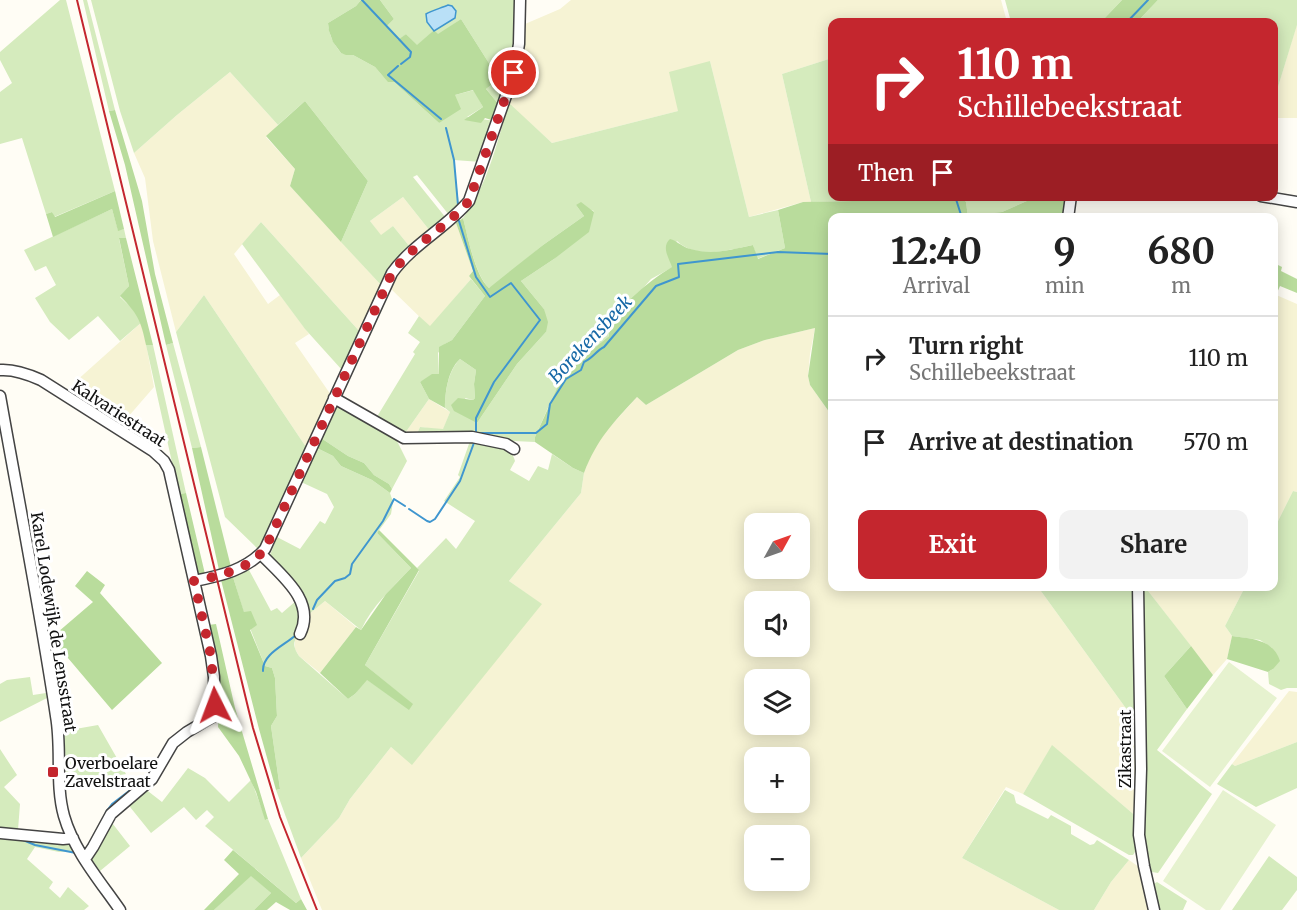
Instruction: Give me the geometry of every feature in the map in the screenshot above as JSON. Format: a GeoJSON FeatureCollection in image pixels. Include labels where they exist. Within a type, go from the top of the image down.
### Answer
{"type":"FeatureCollection","features":[{"type":"Feature","properties":{"kind":"street"},"geometry":{"type":"LineString","coordinates":[[194,581],[247,565],[265,549],[392,273],[409,253],[469,201],[514,73],[519,44],[520,0]]}},
{"type":"Feature","properties":{"kind":"street"},"geometry":{"type":"LineString","coordinates":[[1278,199],[1297,202]]}},
{"type":"Feature","properties":{"kind":"street","name":"Kalvariestraat"},"geometry":{"type":"LineString","coordinates":[[0,370],[28,374],[55,388],[133,438],[164,461],[169,470],[211,656],[214,716],[173,743],[152,779],[111,814],[93,847],[82,854]]}},
{"type":"Feature","properties":{"kind":"street","name":"Karel Lodewijk de Lensstraat"},"geometry":{"type":"LineString","coordinates":[[0,396],[57,719],[62,805],[73,838],[120,910]]}},
{"type":"Feature","properties":{"kind":"street"},"geometry":{"type":"LineString","coordinates":[[334,398],[404,438],[472,437],[506,444],[514,449]]}},
{"type":"Feature","properties":{"kind":"street"},"geometry":{"type":"LineString","coordinates":[[261,554],[300,597],[305,612],[305,624],[300,634]]}},
{"type":"Feature","properties":{"kind":"street","name":"Zikastraat"},"geometry":{"type":"LineString","coordinates":[[1138,591],[1141,769],[1139,835],[1154,910]]}},
{"type":"Feature","properties":{"kind":"street"},"geometry":{"type":"LineString","coordinates":[[0,833],[73,838]]}},
{"type":"Feature","properties":{"kind":"shaded area"},"geometry":{"type":"Polygon","coordinates":[[[571,0],[1001,0],[1006,18],[828,18],[828,59],[782,74],[811,202],[803,202],[749,217],[710,61],[678,111],[552,143],[509,104],[522,62],[525,24],[560,9],[571,0]]]}},
{"type":"Feature","properties":{"kind":"shaded area"},"geometry":{"type":"Polygon","coordinates":[[[1297,24],[1297,118],[1278,118],[1278,87],[1297,24]]]}},
{"type":"Feature","properties":{"kind":"shaded area"},"geometry":{"type":"Polygon","coordinates":[[[230,72],[278,125],[266,137],[295,169],[290,186],[381,285],[360,332],[261,222],[234,254],[268,304],[280,295],[309,334],[295,343],[331,395],[306,447],[204,295],[176,332],[153,241],[145,178],[134,153],[230,72]]]}},
{"type":"Feature","properties":{"kind":"shaded area"},"geometry":{"type":"Polygon","coordinates":[[[403,197],[430,231],[410,247],[393,226],[381,236],[370,221],[403,197]]]}},
{"type":"Feature","properties":{"kind":"shaded area"},"geometry":{"type":"Polygon","coordinates":[[[456,223],[473,271],[469,276],[471,279],[430,327],[390,288],[404,266],[418,251],[456,223]]]}},
{"type":"Feature","properties":{"kind":"shaded area"},"geometry":{"type":"Polygon","coordinates":[[[1278,296],[1297,304],[1297,492],[1293,491],[1278,521],[1278,296]]]}},
{"type":"Feature","properties":{"kind":"shaded area"},"geometry":{"type":"Polygon","coordinates":[[[142,322],[154,387],[121,425],[65,391],[142,322]]]}},
{"type":"Feature","properties":{"kind":"shaded area"},"geometry":{"type":"Polygon","coordinates":[[[815,328],[808,376],[810,385],[828,410],[828,591],[1041,591],[1138,725],[1138,818],[1052,746],[1023,794],[1006,787],[962,858],[1059,910],[322,910],[301,858],[339,818],[350,799],[391,747],[412,764],[541,604],[509,581],[581,493],[584,473],[592,451],[607,430],[637,397],[646,405],[738,350],[765,340],[815,328]]]}},
{"type":"Feature","properties":{"kind":"shaded area"},"geometry":{"type":"Polygon","coordinates":[[[429,399],[450,412],[443,430],[420,427],[416,436],[403,436],[429,399]]]}},
{"type":"Feature","properties":{"kind":"shaded area"},"geometry":{"type":"Polygon","coordinates":[[[1148,591],[1243,591],[1225,626],[1232,636],[1227,659],[1213,675],[1148,591]]]}},
{"type":"Feature","properties":{"kind":"shaded area"},"geometry":{"type":"Polygon","coordinates":[[[325,601],[356,627],[320,673],[299,656],[295,649],[295,637],[308,615],[325,601]]]}},
{"type":"Feature","properties":{"kind":"shaded area"},"geometry":{"type":"Polygon","coordinates":[[[1289,691],[1297,692],[1297,742],[1235,766],[1232,764],[1289,691]]]}},
{"type":"Feature","properties":{"kind":"shaded area"},"geometry":{"type":"Polygon","coordinates":[[[1129,860],[1139,867],[1150,910],[1094,910],[1111,882],[1129,860]]]}},
{"type":"Feature","properties":{"kind":"green space"},"geometry":{"type":"Polygon","coordinates":[[[60,0],[66,0],[115,191],[54,217],[52,212],[46,214],[22,138],[0,144],[0,92],[12,83],[0,60],[0,52],[60,0]]]}},
{"type":"Feature","properties":{"kind":"green space"},"geometry":{"type":"Polygon","coordinates":[[[83,0],[87,0],[115,110],[109,111],[83,0]]]}},
{"type":"Feature","properties":{"kind":"green space"},"geometry":{"type":"Polygon","coordinates":[[[91,0],[361,0],[356,6],[328,23],[330,35],[338,49],[341,53],[353,55],[375,67],[439,123],[455,95],[474,90],[483,107],[467,117],[495,121],[481,162],[454,160],[459,205],[449,215],[417,175],[413,177],[446,218],[430,231],[403,197],[370,221],[381,235],[393,226],[410,247],[394,262],[381,285],[341,242],[368,181],[305,101],[278,125],[230,72],[134,153],[120,111],[91,0]]]}},
{"type":"Feature","properties":{"kind":"green space"},"geometry":{"type":"Polygon","coordinates":[[[361,0],[380,0],[394,19],[387,26],[398,40],[406,34],[417,45],[434,30],[438,34],[461,19],[499,79],[486,89],[500,106],[495,121],[485,118],[481,123],[464,120],[483,107],[473,90],[455,95],[461,109],[439,123],[394,82],[388,82],[375,67],[353,55],[341,53],[333,42],[328,23],[356,6],[361,0]]]}},
{"type":"Feature","properties":{"kind":"green space"},"geometry":{"type":"Polygon","coordinates":[[[380,0],[516,0],[514,55],[500,106],[486,89],[499,79],[461,19],[438,35],[434,30],[417,46],[406,34],[398,41],[387,26],[394,19],[380,0]]]}},
{"type":"Feature","properties":{"kind":"green space"},"geometry":{"type":"Polygon","coordinates":[[[1005,0],[1122,0],[1105,18],[1010,18],[1005,0]]]}},
{"type":"Feature","properties":{"kind":"green space"},"geometry":{"type":"Polygon","coordinates":[[[1122,0],[1158,0],[1141,18],[1105,18],[1122,0]]]}},
{"type":"Feature","properties":{"kind":"green space"},"geometry":{"type":"Polygon","coordinates":[[[1158,0],[1297,0],[1297,25],[1278,87],[1278,18],[1141,18],[1158,0]]]}},
{"type":"Feature","properties":{"kind":"green space"},"geometry":{"type":"Polygon","coordinates":[[[828,59],[828,201],[853,201],[811,202],[782,74],[828,59]]]}},
{"type":"Feature","properties":{"kind":"green space"},"geometry":{"type":"Polygon","coordinates":[[[710,61],[749,217],[778,210],[785,248],[757,259],[753,245],[724,251],[704,252],[685,247],[677,241],[667,253],[673,267],[651,279],[607,330],[609,336],[581,359],[551,401],[535,437],[535,442],[416,436],[420,427],[443,429],[450,412],[445,408],[448,382],[460,359],[476,370],[475,398],[473,400],[465,398],[477,423],[517,364],[546,332],[544,309],[521,281],[554,259],[594,211],[576,205],[584,216],[543,245],[495,285],[489,288],[484,282],[473,255],[463,218],[479,192],[485,177],[509,103],[552,143],[678,111],[669,72],[710,61]]]}},
{"type":"Feature","properties":{"kind":"green space"},"geometry":{"type":"Polygon","coordinates":[[[305,101],[368,181],[341,242],[290,186],[295,169],[266,136],[305,101]]]}},
{"type":"Feature","properties":{"kind":"green space"},"geometry":{"type":"Polygon","coordinates":[[[115,110],[142,201],[155,274],[173,343],[166,345],[125,165],[109,111],[115,110]]]}},
{"type":"Feature","properties":{"kind":"green space"},"geometry":{"type":"Polygon","coordinates":[[[115,191],[124,229],[118,231],[112,209],[53,237],[46,214],[52,212],[55,217],[115,191]]]}},
{"type":"Feature","properties":{"kind":"green space"},"geometry":{"type":"Polygon","coordinates":[[[965,201],[967,213],[828,213],[828,410],[810,385],[808,376],[815,328],[765,340],[738,350],[646,405],[637,397],[600,441],[584,473],[535,442],[535,437],[560,382],[581,359],[609,336],[607,324],[622,307],[645,286],[672,267],[666,249],[670,239],[687,248],[704,252],[753,245],[758,259],[785,248],[778,210],[803,202],[965,201]]]}},
{"type":"Feature","properties":{"kind":"green space"},"geometry":{"type":"Polygon","coordinates":[[[1027,201],[1002,212],[991,213],[967,213],[966,202],[1027,201]]]}},
{"type":"Feature","properties":{"kind":"green space"},"geometry":{"type":"Polygon","coordinates":[[[1027,201],[1068,201],[1067,213],[991,213],[1002,212],[1027,201]]]}},
{"type":"Feature","properties":{"kind":"green space"},"geometry":{"type":"Polygon","coordinates":[[[581,202],[594,212],[589,232],[521,281],[544,309],[548,322],[546,332],[517,364],[477,423],[454,411],[451,405],[458,398],[473,400],[475,398],[476,370],[460,359],[450,375],[445,408],[429,399],[420,382],[432,374],[439,374],[439,347],[452,340],[485,296],[469,276],[473,271],[456,223],[463,218],[476,266],[489,288],[584,216],[576,205],[581,202]]]}},
{"type":"Feature","properties":{"kind":"green space"},"geometry":{"type":"Polygon","coordinates":[[[112,209],[118,230],[124,229],[126,238],[119,239],[129,286],[120,297],[136,312],[142,322],[120,341],[98,316],[69,340],[50,322],[35,298],[56,285],[46,266],[35,271],[24,250],[112,209]]]}},
{"type":"Feature","properties":{"kind":"green space"},"geometry":{"type":"Polygon","coordinates":[[[261,222],[360,332],[342,370],[305,329],[242,244],[261,222]]]}},
{"type":"Feature","properties":{"kind":"green space"},"geometry":{"type":"Polygon","coordinates":[[[119,238],[126,238],[153,345],[146,345],[138,318],[120,296],[129,286],[119,238]]]}},
{"type":"Feature","properties":{"kind":"green space"},"geometry":{"type":"Polygon","coordinates":[[[1278,265],[1282,267],[1281,271],[1297,279],[1297,293],[1280,286],[1278,290],[1278,265]]]}},
{"type":"Feature","properties":{"kind":"green space"},"geometry":{"type":"Polygon","coordinates":[[[471,279],[485,296],[452,340],[445,344],[438,353],[439,374],[420,382],[429,399],[403,436],[375,420],[420,342],[408,333],[419,316],[430,326],[471,279]]]}},
{"type":"Feature","properties":{"kind":"green space"},"geometry":{"type":"Polygon","coordinates":[[[204,295],[306,447],[259,550],[225,517],[176,332],[204,295]]]}},
{"type":"Feature","properties":{"kind":"green space"},"geometry":{"type":"Polygon","coordinates":[[[173,343],[201,447],[192,448],[166,345],[173,343]]]}},
{"type":"Feature","properties":{"kind":"green space"},"geometry":{"type":"Polygon","coordinates":[[[146,345],[153,345],[186,493],[179,494],[146,345]]]}},
{"type":"Feature","properties":{"kind":"green space"},"geometry":{"type":"Polygon","coordinates":[[[338,406],[396,439],[407,461],[392,489],[389,484],[374,475],[364,463],[348,456],[321,438],[338,406]]]}},
{"type":"Feature","properties":{"kind":"green space"},"geometry":{"type":"Polygon","coordinates":[[[321,438],[348,456],[364,463],[374,475],[389,484],[392,489],[390,493],[372,480],[341,466],[333,456],[317,448],[321,438]]]}},
{"type":"Feature","properties":{"kind":"green space"},"geometry":{"type":"Polygon","coordinates":[[[470,441],[497,445],[509,451],[515,461],[510,470],[529,481],[538,466],[548,470],[552,454],[584,473],[581,493],[509,581],[542,604],[412,765],[391,747],[350,799],[339,818],[301,858],[276,790],[280,789],[271,726],[277,716],[275,678],[272,668],[265,666],[244,613],[233,577],[249,570],[271,611],[277,608],[282,613],[297,600],[301,622],[295,642],[296,651],[348,699],[355,694],[366,679],[409,709],[412,704],[365,665],[419,571],[417,568],[446,538],[456,549],[475,521],[444,501],[460,477],[458,475],[470,441]]]}},
{"type":"Feature","properties":{"kind":"green space"},"geometry":{"type":"Polygon","coordinates":[[[201,447],[231,567],[219,570],[192,448],[201,447]]]}},
{"type":"Feature","properties":{"kind":"green space"},"geometry":{"type":"Polygon","coordinates":[[[317,448],[333,456],[341,466],[372,480],[390,493],[393,502],[391,514],[377,533],[411,568],[377,605],[361,630],[325,601],[308,615],[270,555],[277,537],[300,549],[320,521],[325,524],[334,507],[327,494],[301,482],[317,448]]]}},
{"type":"Feature","properties":{"kind":"green space"},"geometry":{"type":"Polygon","coordinates":[[[1293,491],[1297,492],[1297,688],[1281,690],[1269,684],[1268,672],[1273,669],[1272,648],[1260,640],[1232,636],[1225,626],[1243,591],[1278,591],[1278,521],[1293,491]]]}},
{"type":"Feature","properties":{"kind":"green space"},"geometry":{"type":"Polygon","coordinates":[[[186,493],[205,574],[200,576],[196,573],[179,494],[186,493]]]}},
{"type":"Feature","properties":{"kind":"green space"},"geometry":{"type":"Polygon","coordinates":[[[379,530],[419,570],[365,665],[413,704],[409,710],[367,680],[348,699],[320,673],[356,627],[361,630],[386,594],[411,568],[377,533],[379,530]]]}},
{"type":"Feature","properties":{"kind":"green space"},"geometry":{"type":"Polygon","coordinates":[[[87,571],[105,585],[100,593],[162,663],[112,710],[51,638],[93,602],[75,586],[87,571]]]}},
{"type":"Feature","properties":{"kind":"green space"},"geometry":{"type":"Polygon","coordinates":[[[233,577],[244,612],[251,611],[257,625],[250,630],[265,666],[272,668],[275,678],[277,716],[271,726],[280,789],[276,790],[221,580],[233,577]]]}},
{"type":"Feature","properties":{"kind":"green space"},"geometry":{"type":"Polygon","coordinates":[[[1041,591],[1135,591],[1138,725],[1041,591]]]}},
{"type":"Feature","properties":{"kind":"green space"},"geometry":{"type":"Polygon","coordinates":[[[1140,591],[1148,591],[1191,646],[1164,676],[1187,709],[1157,750],[1212,794],[1158,873],[1149,869],[1142,837],[1140,591]]]}},
{"type":"Feature","properties":{"kind":"green space"},"geometry":{"type":"Polygon","coordinates":[[[216,624],[235,708],[268,819],[265,820],[256,792],[239,756],[218,727],[219,712],[208,625],[216,624]]]}},
{"type":"Feature","properties":{"kind":"green space"},"geometry":{"type":"Polygon","coordinates":[[[1232,636],[1254,639],[1267,644],[1277,654],[1280,661],[1268,672],[1227,659],[1232,636]]]}},
{"type":"Feature","properties":{"kind":"green space"},"geometry":{"type":"Polygon","coordinates":[[[1191,646],[1213,675],[1187,709],[1164,676],[1191,646]]]}},
{"type":"Feature","properties":{"kind":"green space"},"geometry":{"type":"Polygon","coordinates":[[[1229,662],[1277,698],[1210,787],[1162,751],[1229,662]]]}},
{"type":"Feature","properties":{"kind":"green space"},"geometry":{"type":"Polygon","coordinates":[[[30,677],[33,695],[46,693],[47,698],[0,722],[0,684],[7,680],[30,677]]]}},
{"type":"Feature","properties":{"kind":"green space"},"geometry":{"type":"Polygon","coordinates":[[[98,725],[126,774],[67,784],[64,731],[98,725]]]}},
{"type":"Feature","properties":{"kind":"green space"},"geometry":{"type":"Polygon","coordinates":[[[1297,742],[1297,788],[1256,807],[1217,784],[1232,764],[1235,766],[1297,742]]]}},
{"type":"Feature","properties":{"kind":"green space"},"geometry":{"type":"Polygon","coordinates":[[[1052,745],[1138,818],[1137,849],[1133,855],[1129,855],[1023,794],[1052,745]]]}},
{"type":"Feature","properties":{"kind":"green space"},"geometry":{"type":"Polygon","coordinates":[[[0,749],[17,775],[4,787],[20,804],[18,830],[0,829],[0,749]]]}},
{"type":"Feature","properties":{"kind":"green space"},"geometry":{"type":"Polygon","coordinates":[[[188,768],[205,778],[229,802],[251,780],[301,899],[296,903],[205,826],[214,817],[207,810],[196,820],[184,807],[151,833],[126,802],[144,788],[162,802],[188,768]]]}},
{"type":"Feature","properties":{"kind":"green space"},"geometry":{"type":"Polygon","coordinates":[[[1005,790],[1014,795],[1016,803],[1048,819],[1051,815],[1071,826],[1071,834],[1090,845],[1097,840],[1129,860],[1111,882],[1094,910],[1059,910],[962,858],[1005,790]]]}},
{"type":"Feature","properties":{"kind":"green space"},"geometry":{"type":"Polygon","coordinates":[[[1223,790],[1276,825],[1220,910],[1206,910],[1163,881],[1223,790]]]}},
{"type":"Feature","properties":{"kind":"green space"},"geometry":{"type":"Polygon","coordinates":[[[109,819],[130,846],[100,871],[92,860],[92,855],[109,819]]]}},
{"type":"Feature","properties":{"kind":"green space"},"geometry":{"type":"Polygon","coordinates":[[[0,838],[70,843],[73,851],[59,852],[35,847],[27,859],[53,882],[49,888],[60,898],[68,887],[89,906],[84,910],[0,910],[0,838]]]}},
{"type":"Feature","properties":{"kind":"green space"},"geometry":{"type":"Polygon","coordinates":[[[233,850],[296,903],[301,899],[307,910],[290,910],[276,902],[267,910],[254,910],[271,893],[251,876],[214,910],[204,910],[239,874],[224,860],[233,850]]]}},
{"type":"Feature","properties":{"kind":"green space"},"geometry":{"type":"Polygon","coordinates":[[[1269,856],[1297,877],[1297,890],[1282,910],[1232,910],[1269,856]]]}},
{"type":"Feature","properties":{"kind":"green space"},"geometry":{"type":"Polygon","coordinates":[[[251,875],[271,893],[254,910],[214,910],[251,875]]]}},
{"type":"Feature","properties":{"kind":"green space"},"geometry":{"type":"Polygon","coordinates":[[[1157,882],[1187,901],[1183,910],[1160,910],[1152,885],[1157,882]]]}},
{"type":"Feature","properties":{"kind":"water"},"geometry":{"type":"Polygon","coordinates":[[[448,5],[456,11],[455,18],[434,31],[427,22],[426,14],[448,5]]]}},
{"type":"Feature","properties":{"kind":"waterway"},"geometry":{"type":"LineString","coordinates":[[362,0],[411,52],[410,57],[401,64]]}},
{"type":"Feature","properties":{"kind":"waterway","name":"Borekensbeek"},"geometry":{"type":"LineString","coordinates":[[1131,18],[1148,0]]}},
{"type":"Feature","properties":{"kind":"waterway"},"geometry":{"type":"LineString","coordinates":[[398,66],[388,75],[441,119]]}},
{"type":"Feature","properties":{"kind":"waterway"},"geometry":{"type":"LineString","coordinates":[[446,128],[454,160],[458,205]]}},
{"type":"Feature","properties":{"kind":"waterway","name":"Borekensbeek"},"geometry":{"type":"LineString","coordinates":[[957,201],[960,213]]}},
{"type":"Feature","properties":{"kind":"waterway"},"geometry":{"type":"LineString","coordinates":[[459,221],[476,277],[490,297],[511,283],[540,320],[494,382],[476,418],[476,432]]}},
{"type":"Feature","properties":{"kind":"waterway","name":"Borekensbeek"},"geometry":{"type":"LineString","coordinates":[[476,433],[536,433],[547,424],[550,404],[566,379],[581,370],[584,362],[604,347],[656,286],[679,277],[678,264],[778,252],[828,254]]}},
{"type":"Feature","properties":{"kind":"waterway","name":"Borekensbeek"},"geometry":{"type":"LineString","coordinates":[[409,509],[427,521],[435,519],[460,481],[475,440]]}},
{"type":"Feature","properties":{"kind":"waterway","name":"Borekensbeek"},"geometry":{"type":"LineString","coordinates":[[313,609],[317,600],[335,581],[350,574],[352,564],[383,521],[394,499],[405,506]]}},
{"type":"Feature","properties":{"kind":"waterway","name":"Borekensbeek"},"geometry":{"type":"LineString","coordinates":[[263,671],[270,655],[296,635]]}},
{"type":"Feature","properties":{"kind":"waterway","name":"Borekensbeek"},"geometry":{"type":"LineString","coordinates":[[106,812],[112,804],[133,788]]}},
{"type":"Feature","properties":{"kind":"waterway","name":"Borekensbeek"},"geometry":{"type":"LineString","coordinates":[[23,840],[35,845],[76,853]]}},
{"type":"Feature","properties":{"kind":"railway"},"geometry":{"type":"LineString","coordinates":[[77,0],[253,728],[280,817],[317,910]]}},
{"type":"Feature","properties":{"kind":"place","name":"Overboelare Zavelstraat"},"geometry":{"type":"Point","coordinates":[53,772]}},
{"type":"Feature","properties":{"kind":"route"},"geometry":{"type":"LineString","coordinates":[[215,705],[211,656],[194,581],[224,574],[247,565],[265,549],[392,273],[409,253],[469,201],[514,73]]}}]}
